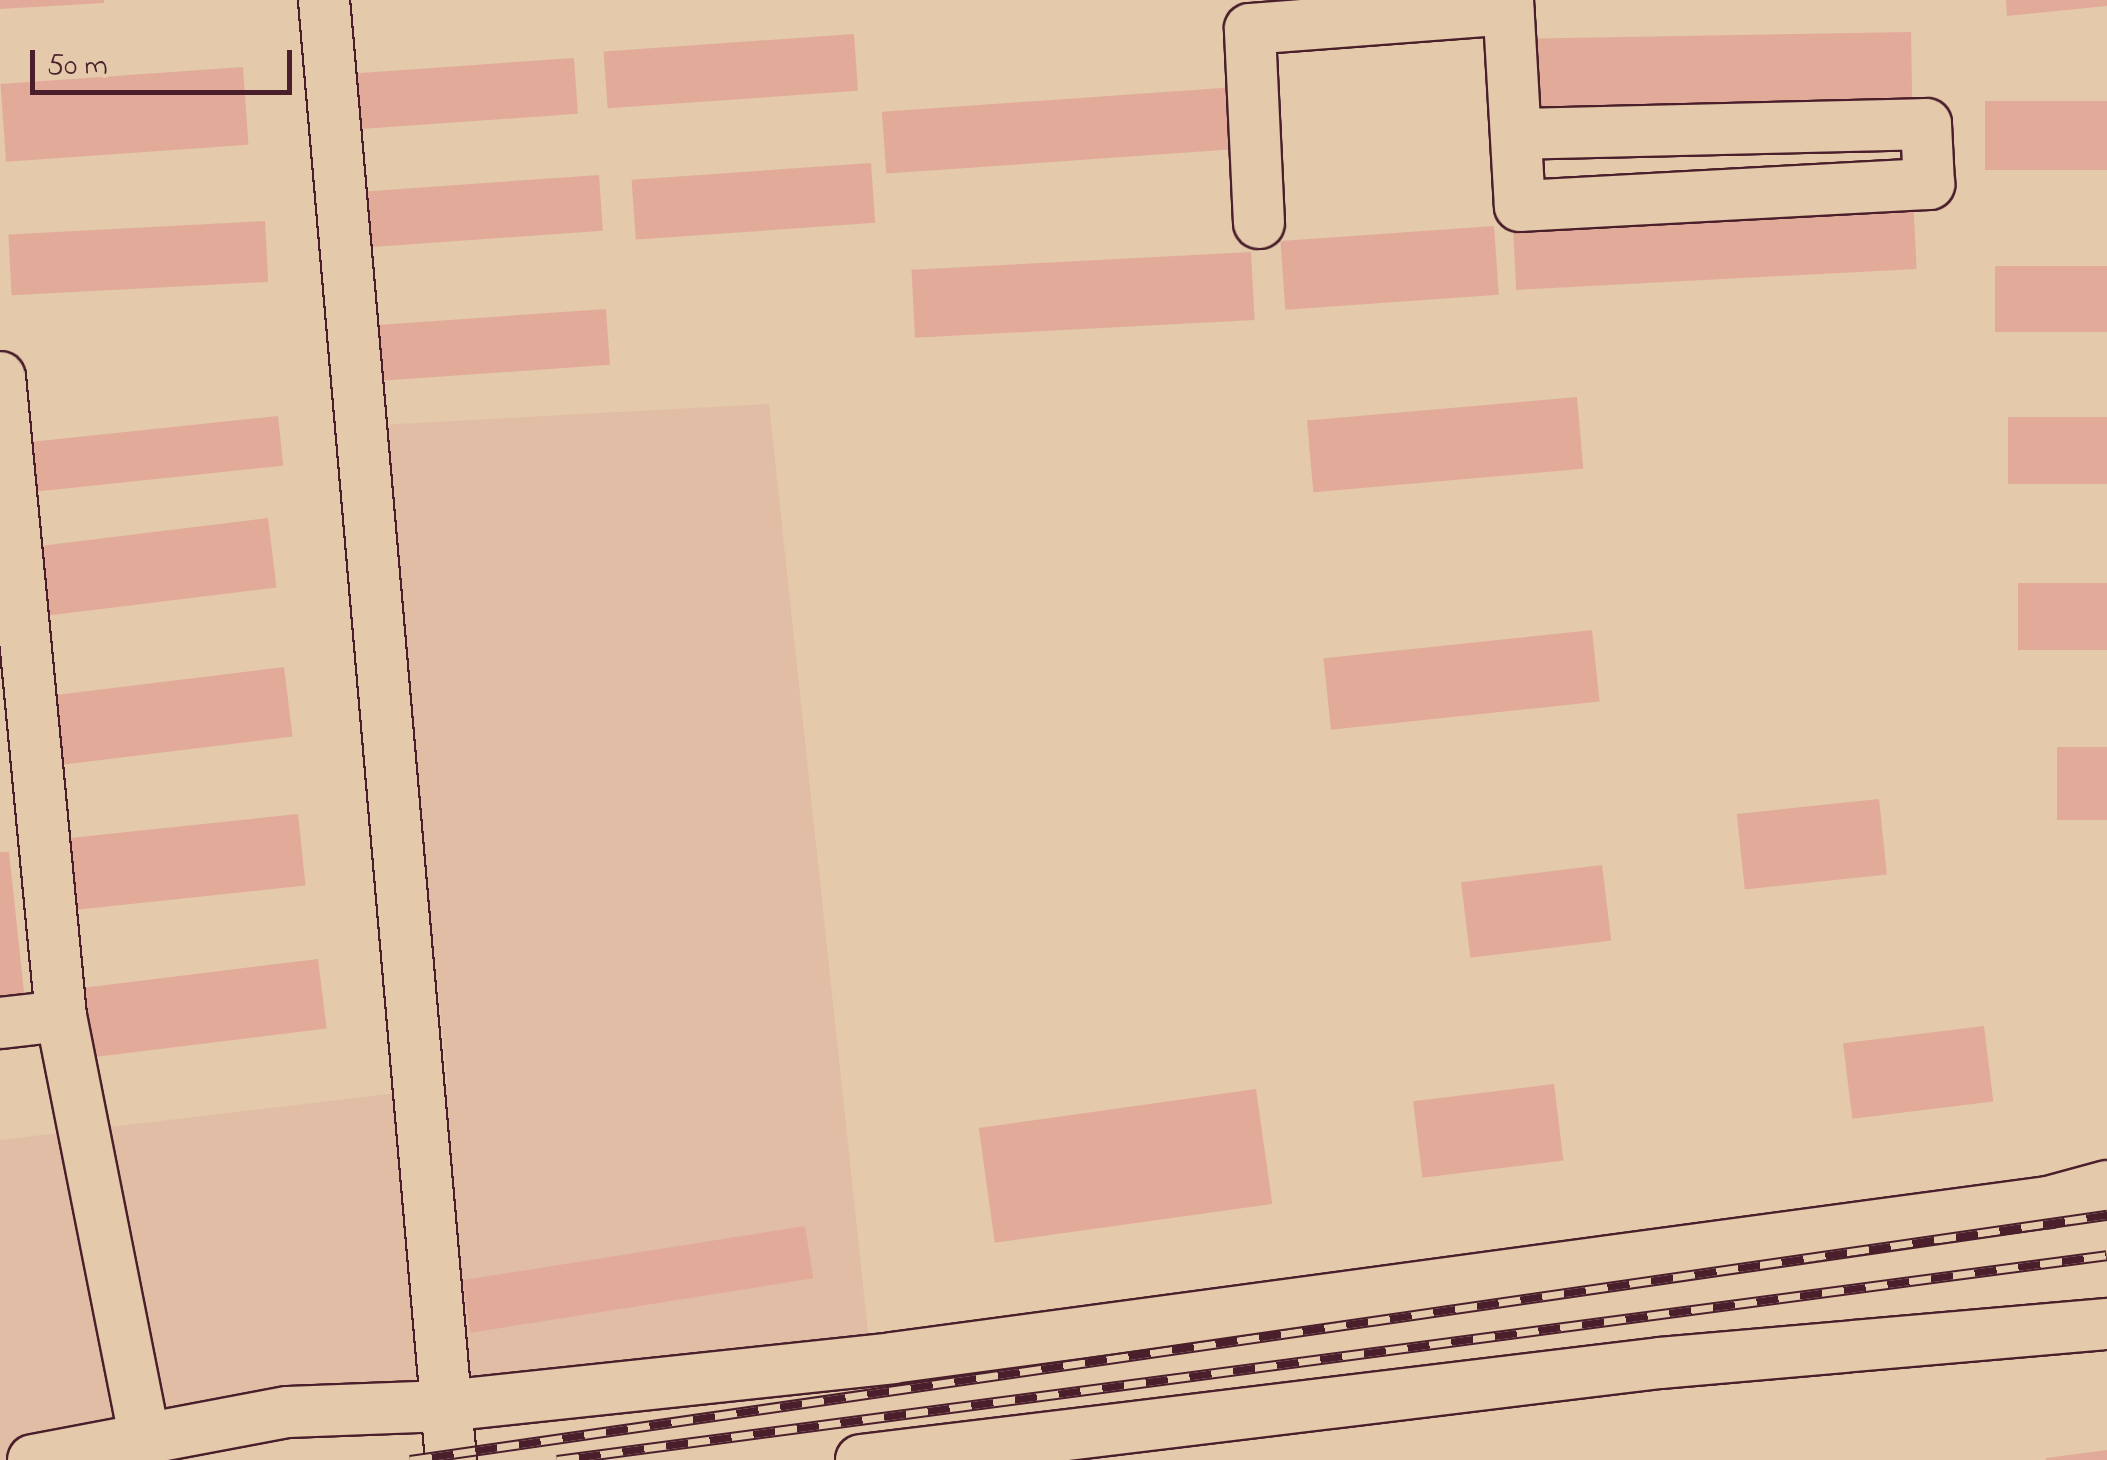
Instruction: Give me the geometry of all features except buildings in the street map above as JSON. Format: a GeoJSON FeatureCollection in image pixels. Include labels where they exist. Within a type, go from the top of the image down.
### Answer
{"type":"FeatureCollection","features":[{"type":"Feature","properties":{"kind":"street"},"geometry":{"type":"LineString","coordinates":[[324,0],[450,1460]]}},
{"type":"Feature","properties":{"kind":"street"},"geometry":{"type":"LineString","coordinates":[[1259,223],[1250,29],[1508,4],[1520,206],[1929,184],[1926,124],[1516,134]]}},
{"type":"Feature","properties":{"kind":"street"},"geometry":{"type":"LineString","coordinates":[[0,377],[61,1016],[144,1441]]}},
{"type":"Feature","properties":{"kind":"street"},"geometry":{"type":"LineString","coordinates":[[0,1022],[61,1016]]}},
{"type":"Feature","properties":{"kind":"street"},"geometry":{"type":"LineString","coordinates":[[34,1460],[288,1412],[445,1406],[912,1355],[2048,1202],[2107,1186]]}},
{"type":"Feature","properties":{"kind":"street"},"geometry":{"type":"LineString","coordinates":[[861,1460],[1660,1364],[2107,1324]]}},
{"type":"Feature","properties":{"kind":"shaded area"},"geometry":{"type":"Polygon","coordinates":[[[769,404],[871,1360],[91,1460],[0,1460],[0,1140],[448,1087],[380,425],[769,404]]]}},
{"type":"Feature","properties":{"kind":"railway"},"geometry":{"type":"LineString","coordinates":[[410,1460],[2107,1215]]}},
{"type":"Feature","properties":{"kind":"railway"},"geometry":{"type":"LineString","coordinates":[[557,1460],[2107,1255]]}}]}
